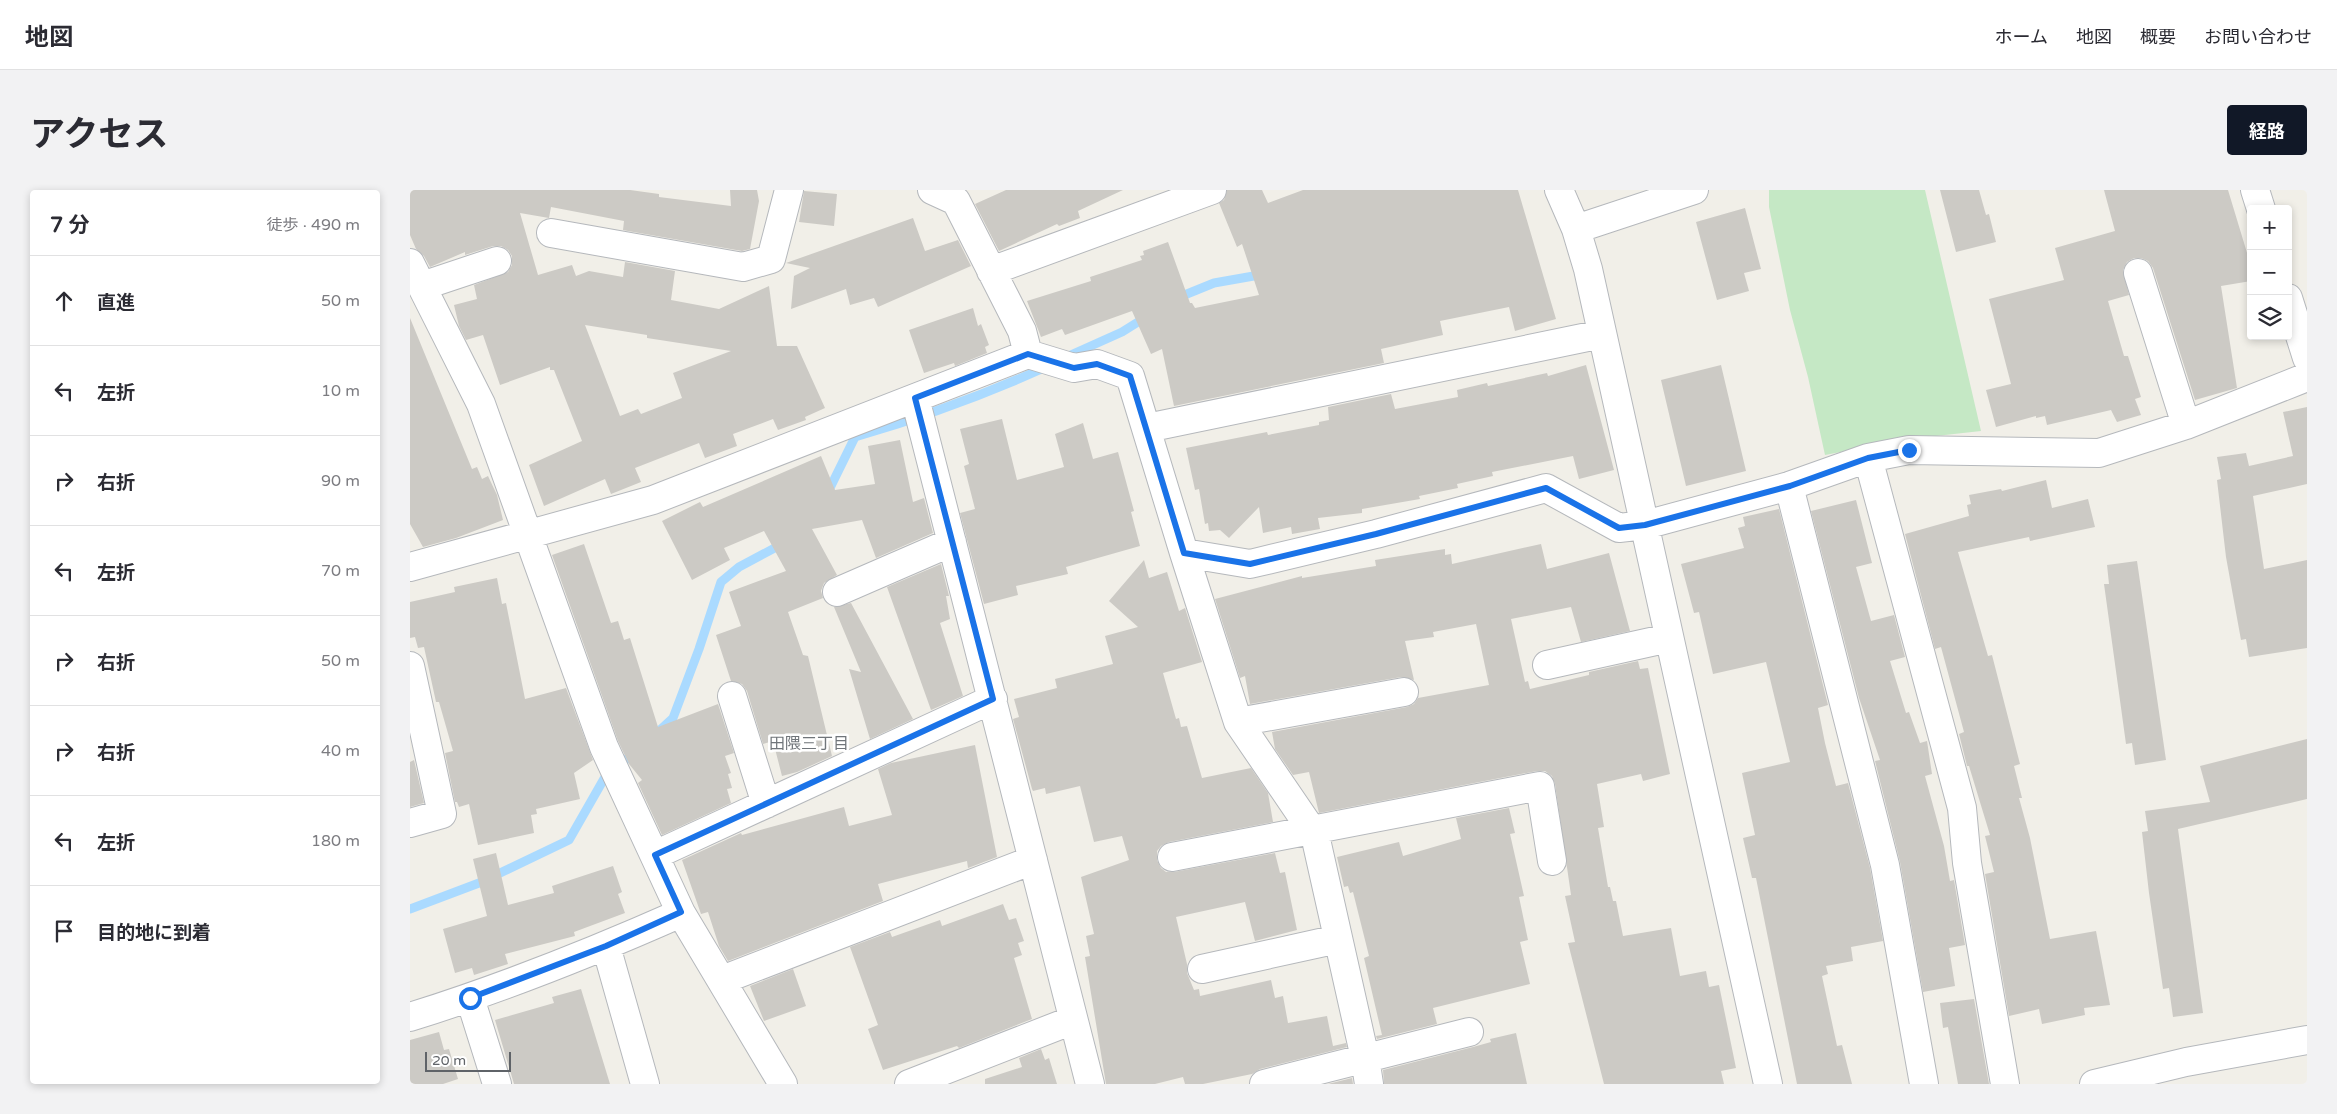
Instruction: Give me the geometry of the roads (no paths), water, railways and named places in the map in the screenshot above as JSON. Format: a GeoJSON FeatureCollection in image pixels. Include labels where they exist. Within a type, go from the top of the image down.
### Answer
{"type":"FeatureCollection","features":[{"type":"Feature","properties":{"kind":"street"},"geometry":{"type":"LineString","coordinates":[[551,234],[743,267],[771,259],[789,190]]}},
{"type":"Feature","properties":{"kind":"street"},"geometry":{"type":"LineString","coordinates":[[932,190],[956,201],[1022,331],[1028,354]]}},
{"type":"Feature","properties":{"kind":"street"},"geometry":{"type":"LineString","coordinates":[[991,271],[1212,190]]}},
{"type":"Feature","properties":{"kind":"street"},"geometry":{"type":"LineString","coordinates":[[1559,190],[1576,229],[1588,269],[1768,1084]]}},
{"type":"Feature","properties":{"kind":"street"},"geometry":{"type":"LineString","coordinates":[[1576,229],[1694,190]]}},
{"type":"Feature","properties":{"kind":"street"},"geometry":{"type":"LineString","coordinates":[[2255,190],[2260,205]]}},
{"type":"Feature","properties":{"kind":"street"},"geometry":{"type":"LineString","coordinates":[[497,261],[416,274],[481,404],[604,747],[681,912],[783,1084]]}},
{"type":"Feature","properties":{"kind":"street"},"geometry":{"type":"LineString","coordinates":[[2138,273],[2186,424]]}},
{"type":"Feature","properties":{"kind":"street"},"geometry":{"type":"LineString","coordinates":[[2292,311],[2307,358]]}},
{"type":"Feature","properties":{"kind":"street"},"geometry":{"type":"LineString","coordinates":[[1147,428],[1602,334]]}},
{"type":"Feature","properties":{"kind":"street"},"geometry":{"type":"LineString","coordinates":[[410,567],[653,500],[917,402],[1028,354],[1074,368],[1097,364],[1130,376],[1238,722],[1315,835],[1365,1058],[1369,1084]]}},
{"type":"Feature","properties":{"kind":"street"},"geometry":{"type":"LineString","coordinates":[[1184,553],[1250,564],[1376,534],[1546,488],[1619,528],[1645,525],[1790,486],[1868,458],[1909,450],[2099,453],[2186,424],[2307,377]]}},
{"type":"Feature","properties":{"kind":"street"},"geometry":{"type":"LineString","coordinates":[[917,402],[1090,1084]]}},
{"type":"Feature","properties":{"kind":"street"},"geometry":{"type":"LineString","coordinates":[[1868,458],[1962,808],[1967,863],[2005,1084]]}},
{"type":"Feature","properties":{"kind":"street"},"geometry":{"type":"LineString","coordinates":[[1790,486],[1885,865],[1924,1084]]}},
{"type":"Feature","properties":{"kind":"street"},"geometry":{"type":"LineString","coordinates":[[837,592],[952,542]]}},
{"type":"Feature","properties":{"kind":"street"},"geometry":{"type":"LineString","coordinates":[[1546,664],[1669,638]]}},
{"type":"Feature","properties":{"kind":"street"},"geometry":{"type":"LineString","coordinates":[[410,666],[442,814],[410,823]]}},
{"type":"Feature","properties":{"kind":"street"},"geometry":{"type":"LineString","coordinates":[[1238,722],[1404,692]]}},
{"type":"Feature","properties":{"kind":"street"},"geometry":{"type":"LineString","coordinates":[[732,696],[766,804]]}},
{"type":"Feature","properties":{"kind":"street"},"geometry":{"type":"LineString","coordinates":[[655,855],[993,699]]}},
{"type":"Feature","properties":{"kind":"street"},"geometry":{"type":"LineString","coordinates":[[1172,857],[1540,786],[1552,861]]}},
{"type":"Feature","properties":{"kind":"street"},"geometry":{"type":"LineString","coordinates":[[722,980],[1033,860]]}},
{"type":"Feature","properties":{"kind":"street"},"geometry":{"type":"LineString","coordinates":[[410,1017],[470,998],[606,946],[681,912]]}},
{"type":"Feature","properties":{"kind":"street"},"geometry":{"type":"LineString","coordinates":[[1202,969],[1338,939]]}},
{"type":"Feature","properties":{"kind":"street"},"geometry":{"type":"LineString","coordinates":[[606,946],[645,1084]]}},
{"type":"Feature","properties":{"kind":"street"},"geometry":{"type":"LineString","coordinates":[[470,998],[497,1084]]}},
{"type":"Feature","properties":{"kind":"street"},"geometry":{"type":"LineString","coordinates":[[909,1084],[1074,1020]]}},
{"type":"Feature","properties":{"kind":"street"},"geometry":{"type":"LineString","coordinates":[[1264,1084],[1469,1032]]}},
{"type":"Feature","properties":{"kind":"street"},"geometry":{"type":"LineString","coordinates":[[2094,1084],[2190,1073],[2307,1040]]}},
{"type":"Feature","properties":{"kind":"waterway"},"geometry":{"type":"LineString","coordinates":[[1177,298],[1214,283],[1265,274]]}},
{"type":"Feature","properties":{"kind":"waterway"},"geometry":{"type":"LineString","coordinates":[[1064,358],[1122,332],[1146,317]]}},
{"type":"Feature","properties":{"kind":"waterway"},"geometry":{"type":"LineString","coordinates":[[828,492],[855,437],[952,405],[1046,367]]}},
{"type":"Feature","properties":{"kind":"waterway"},"geometry":{"type":"LineString","coordinates":[[660,730],[673,718],[699,649],[721,582],[739,567],[784,543]]}},
{"type":"Feature","properties":{"kind":"waterway"},"geometry":{"type":"LineString","coordinates":[[410,909],[479,883],[569,840],[605,777],[635,752]]}},
{"type":"Feature","properties":{"kind":"district","name":"田隈三丁目"},"geometry":{"type":"Point","coordinates":[809,744]}}]}
